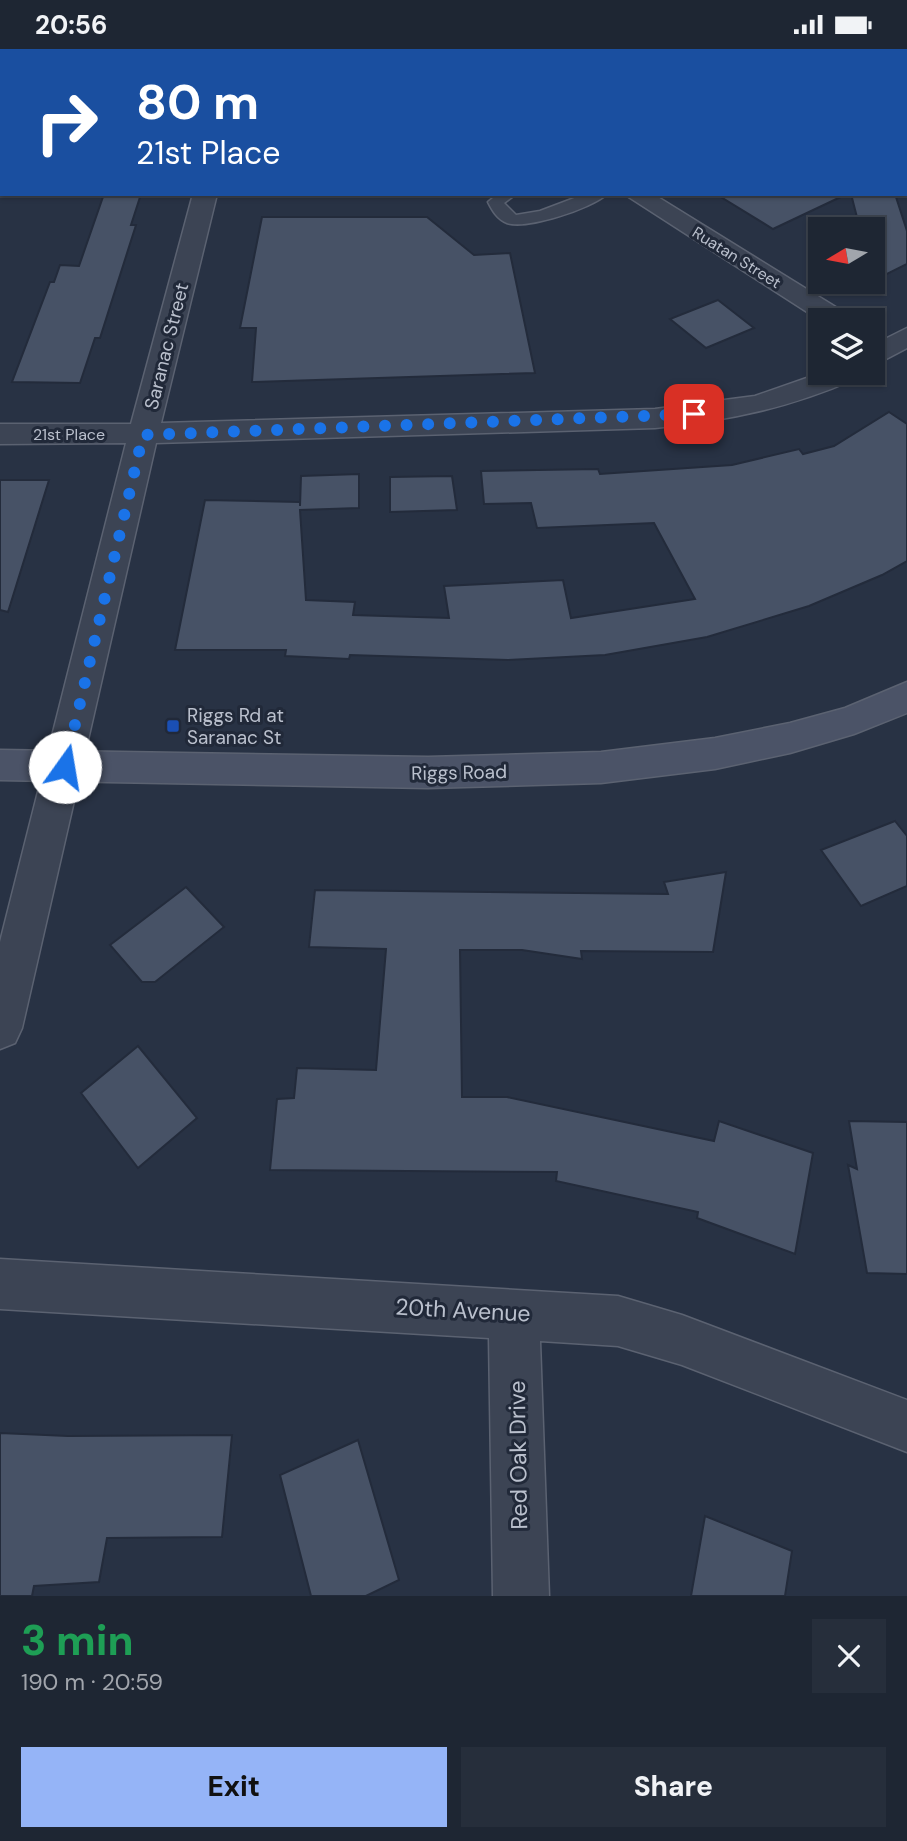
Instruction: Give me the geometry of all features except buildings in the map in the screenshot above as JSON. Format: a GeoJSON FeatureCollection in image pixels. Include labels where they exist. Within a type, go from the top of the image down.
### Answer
{"type":"FeatureCollection","features":[{"type":"Feature","properties":{"kind":"main road","name":"Riggs Road"},"geometry":{"type":"LineString","coordinates":[[0,765],[432,774],[596,768],[712,756],[797,737],[851,721],[907,696]]}},
{"type":"Feature","properties":{"kind":"street","name":"Saranac Street"},"geometry":{"type":"LineString","coordinates":[[0,1028],[143,435],[204,196]]}},
{"type":"Feature","properties":{"kind":"street","name":"Ruatan Street"},"geometry":{"type":"LineString","coordinates":[[639,196],[818,308]]}},
{"type":"Feature","properties":{"kind":"street","name":"21st Place"},"geometry":{"type":"LineString","coordinates":[[0,433],[143,435],[672,417],[769,403],[818,385]]}},
{"type":"Feature","properties":{"kind":"street","name":"20th Avenue"},"geometry":{"type":"LineString","coordinates":[[0,1284],[618,1321],[682,1340],[907,1426]]}},
{"type":"Feature","properties":{"kind":"street","name":"Red Oak Drive"},"geometry":{"type":"LineString","coordinates":[[514,1313],[522,1596]]}},
{"type":"Feature","properties":{"kind":"lane"},"geometry":{"type":"LineString","coordinates":[[506,196],[496,202],[502,214],[515,220],[533,217],[594,196]]}},
{"type":"Feature","properties":{"kind":"place","name":"Riggs Rd at Saranac St"},"geometry":{"type":"Point","coordinates":[173,726]}},
{"type":"Feature","properties":{"kind":"route"},"geometry":{"type":"LineString","coordinates":[[65,767],[143,435],[672,417],[694,414]]}}]}
